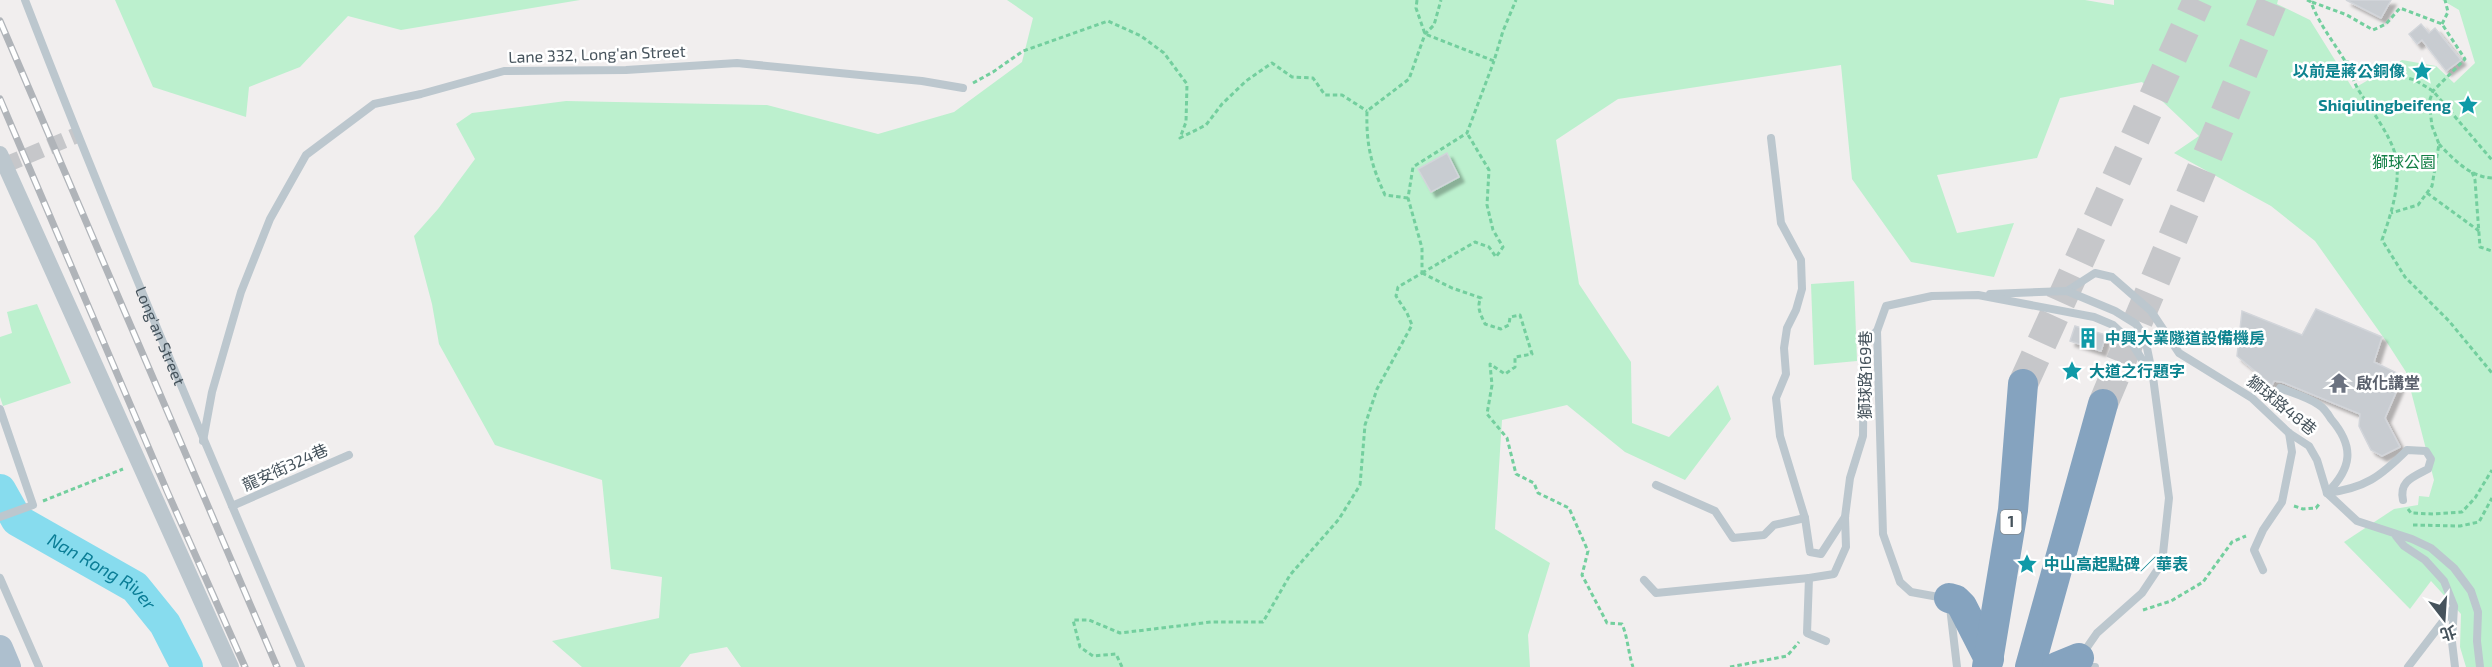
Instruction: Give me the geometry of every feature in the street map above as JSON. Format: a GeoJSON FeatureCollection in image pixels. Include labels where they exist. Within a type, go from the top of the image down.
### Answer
{"type":"FeatureCollection","features":[{"type":"Feature","properties":{"kind":"highway","name":"1"},"geometry":{"type":"LineString","coordinates":[[1990,653],[2013,510],[2024,384]]}},
{"type":"Feature","properties":{"kind":"highway"},"geometry":{"type":"LineString","coordinates":[[1949,598],[1956,600],[1962,606],[1990,653],[2058,664],[2103,404]]}},
{"type":"Feature","properties":{"kind":"main road"},"geometry":{"type":"LineString","coordinates":[[0,648],[8,667]]}},
{"type":"Feature","properties":{"kind":"street"},"geometry":{"type":"LineString","coordinates":[[0,154],[231,667]]}},
{"type":"Feature","properties":{"kind":"lane","name":"Long'an Street"},"geometry":{"type":"LineString","coordinates":[[25,0],[77,135],[203,441],[301,667]]}},
{"type":"Feature","properties":{"kind":"lane","name":"Lane 332, Long'an Street"},"geometry":{"type":"LineString","coordinates":[[203,441],[212,392],[241,292],[270,219],[306,155],[374,104],[504,71],[626,70],[737,63],[922,81],[963,88]]}},
{"type":"Feature","properties":{"kind":"lane"},"geometry":{"type":"LineString","coordinates":[[1771,138],[1781,223],[1801,260],[1802,289],[1796,310],[1787,328],[1786,374],[1776,398],[1779,436],[1804,518],[1810,552],[1821,554],[1845,517]]}},
{"type":"Feature","properties":{"kind":"lane","name":"獅球路48巷"},"geometry":{"type":"LineString","coordinates":[[2067,291],[2095,273],[2112,277],[2151,311],[2179,353],[2252,398],[2289,433],[2309,446],[2317,460],[2327,493]]}},
{"type":"Feature","properties":{"kind":"lane"},"geometry":{"type":"LineString","coordinates":[[1978,296],[2067,291],[2136,324],[2146,343],[2153,377],[2169,498],[2168,526],[2162,563],[2152,581],[2118,616],[2058,664]]}},
{"type":"Feature","properties":{"kind":"lane","name":"獅球路169巷"},"geometry":{"type":"LineString","coordinates":[[1949,598],[1911,592],[1900,582],[1883,534],[1877,331],[1886,306],[1932,296],[1978,296],[2094,317],[2113,325],[2131,342],[2153,377]]}},
{"type":"Feature","properties":{"kind":"lane"},"geometry":{"type":"LineString","coordinates":[[1644,580],[1656,593],[1834,574],[1846,547],[1845,517],[1850,478],[1863,436],[1864,342],[1877,331]]}},
{"type":"Feature","properties":{"kind":"lane"},"geometry":{"type":"LineString","coordinates":[[2280,388],[2320,405],[2341,431],[2347,446],[2347,465],[2342,478],[2327,493]]}},
{"type":"Feature","properties":{"kind":"lane"},"geometry":{"type":"LineString","coordinates":[[0,409],[33,505],[0,517]]}},
{"type":"Feature","properties":{"kind":"lane"},"geometry":{"type":"LineString","coordinates":[[2263,570],[2254,550],[2263,530],[2282,502],[2292,452],[2289,433]]}},
{"type":"Feature","properties":{"kind":"lane"},"geometry":{"type":"LineString","coordinates":[[2327,493],[2351,490],[2373,480],[2407,450],[2426,451],[2431,459],[2428,469],[2406,481],[2401,490],[2403,500]]}},
{"type":"Feature","properties":{"kind":"lane","name":"龍安街324巷"},"geometry":{"type":"LineString","coordinates":[[232,507],[349,455]]}},
{"type":"Feature","properties":{"kind":"lane"},"geometry":{"type":"LineString","coordinates":[[1656,485],[1715,512],[1733,538],[1764,535],[1774,525],[1804,518]]}},
{"type":"Feature","properties":{"kind":"lane"},"geometry":{"type":"LineString","coordinates":[[2327,493],[2357,521],[2412,539],[2431,548],[2454,568],[2471,591],[2478,612],[2477,641],[2480,667]]}},
{"type":"Feature","properties":{"kind":"lane"},"geometry":{"type":"LineString","coordinates":[[2396,535],[2404,546],[2426,560],[2444,581],[2454,606],[2452,642],[2455,667]]}},
{"type":"Feature","properties":{"kind":"lane"},"geometry":{"type":"LineString","coordinates":[[0,578],[39,667]]}},
{"type":"Feature","properties":{"kind":"lane"},"geometry":{"type":"LineString","coordinates":[[1809,578],[1807,633],[1826,641]]}},
{"type":"Feature","properties":{"kind":"lane"},"geometry":{"type":"LineString","coordinates":[[1949,598],[1957,667]]}},
{"type":"Feature","properties":{"kind":"lane"},"geometry":{"type":"LineString","coordinates":[[2409,667],[2454,606]]}},
{"type":"Feature","properties":{"kind":"path"},"geometry":{"type":"LineString","coordinates":[[1417,0],[1416,8],[1425,33],[1494,61]]}},
{"type":"Feature","properties":{"kind":"path"},"geometry":{"type":"LineString","coordinates":[[1367,111],[1409,79],[1425,33],[1434,25],[1442,0]]}},
{"type":"Feature","properties":{"kind":"path"},"geometry":{"type":"LineString","coordinates":[[1422,273],[1422,248],[1408,198],[1413,167],[1467,133],[1516,0]]}},
{"type":"Feature","properties":{"kind":"path"},"geometry":{"type":"LineString","coordinates":[[2310,0],[2347,15],[2373,30],[2386,24],[2400,8],[2442,24],[2465,59],[2433,91],[2429,102],[2432,126],[2439,144],[2456,163],[2472,172],[2492,178]]}},
{"type":"Feature","properties":{"kind":"path"},"geometry":{"type":"LineString","coordinates":[[2310,0],[2328,37],[2344,60],[2395,154],[2396,189],[2382,240],[2404,277],[2449,321],[2492,373]]}},
{"type":"Feature","properties":{"kind":"path"},"geometry":{"type":"LineString","coordinates":[[2442,24],[2448,12],[2445,0]]}},
{"type":"Feature","properties":{"kind":"path"},"geometry":{"type":"LineString","coordinates":[[963,88],[993,72],[1023,51],[1108,21],[1141,36],[1164,54],[1186,84],[1186,122],[1180,138],[1206,125],[1230,96],[1246,81],[1272,63],[1292,77],[1313,78],[1325,95],[1342,95],[1367,111]]}},
{"type":"Feature","properties":{"kind":"path"},"geometry":{"type":"LineString","coordinates":[[2344,60],[2415,80],[2433,91],[2492,160]]}},
{"type":"Feature","properties":{"kind":"path"},"geometry":{"type":"LineString","coordinates":[[1367,111],[1366,136],[1372,168],[1385,195],[1408,198]]}},
{"type":"Feature","properties":{"kind":"path"},"geometry":{"type":"LineString","coordinates":[[1122,667],[1116,654],[1093,656],[1080,647],[1073,620],[1089,620],[1120,633],[1211,622],[1263,622],[1290,575],[1339,519],[1360,485],[1365,425],[1377,390],[1412,325],[1396,296],[1398,286],[1475,242],[1489,247],[1497,257],[1503,247],[1493,230],[1487,205],[1489,170],[1467,133]]}},
{"type":"Feature","properties":{"kind":"path"},"geometry":{"type":"LineString","coordinates":[[2391,213],[2418,205],[2432,186],[2439,144]]}},
{"type":"Feature","properties":{"kind":"path"},"geometry":{"type":"LineString","coordinates":[[2472,172],[2475,180],[2480,247],[2492,251]]}},
{"type":"Feature","properties":{"kind":"path"},"geometry":{"type":"LineString","coordinates":[[2427,193],[2479,231]]}},
{"type":"Feature","properties":{"kind":"path"},"geometry":{"type":"LineString","coordinates":[[1422,273],[1452,288],[1481,298],[1480,312],[1485,324],[1501,329],[1509,325],[1510,317],[1520,315],[1532,354],[1515,357],[1515,367],[1505,374],[1490,364],[1492,385],[1487,414],[1507,438],[1516,474],[1534,483],[1538,493],[1569,508],[1588,551],[1582,575],[1607,623],[1622,624],[1629,640],[1628,653],[1633,667]]}},
{"type":"Feature","properties":{"kind":"path"},"geometry":{"type":"LineString","coordinates":[[33,505],[139,463]]}},
{"type":"Feature","properties":{"kind":"path"},"geometry":{"type":"LineString","coordinates":[[2403,500],[2411,513],[2462,512],[2475,498],[2492,470]]}},
{"type":"Feature","properties":{"kind":"path"},"geometry":{"type":"LineString","coordinates":[[2282,502],[2303,509],[2316,508],[2327,493]]}},
{"type":"Feature","properties":{"kind":"path"},"geometry":{"type":"LineString","coordinates":[[2403,525],[2460,526],[2479,522],[2492,498]]}},
{"type":"Feature","properties":{"kind":"path"},"geometry":{"type":"LineString","coordinates":[[2118,616],[2171,601],[2203,582],[2232,542],[2263,530]]}},
{"type":"Feature","properties":{"kind":"path"},"geometry":{"type":"LineString","coordinates":[[1730,667],[1787,656],[1807,633]]}},
{"type":"Feature","properties":{"kind":"green space"},"geometry":{"type":"Polygon","coordinates":[[[115,0],[580,0],[401,30],[348,16],[300,67],[249,87],[246,117],[153,87],[115,0]]]}},
{"type":"Feature","properties":{"kind":"green space","name":"獅球公園"},"geometry":{"type":"Polygon","coordinates":[[[1007,0],[2085,0],[2114,5],[2114,0],[2278,0],[2277,4],[2310,20],[2353,89],[2402,60],[2436,66],[2454,83],[2475,63],[2459,10],[2442,0],[2492,0],[2492,667],[2466,667],[2460,647],[2461,614],[2431,581],[2410,609],[2344,542],[2394,509],[2418,505],[2419,496],[2429,497],[2434,480],[2406,372],[2315,241],[2271,206],[2174,153],[2199,136],[2142,82],[2060,98],[2037,158],[1937,175],[1957,233],[2014,223],[1994,277],[1911,262],[1852,179],[1841,65],[1618,99],[1556,140],[1579,284],[1631,362],[1632,423],[1669,437],[1718,385],[1731,419],[1685,480],[1625,452],[1567,405],[1502,420],[1495,529],[1550,563],[1528,635],[1530,667],[741,667],[727,647],[690,654],[680,667],[582,667],[552,641],[659,618],[662,577],[611,569],[602,480],[495,445],[439,344],[432,304],[414,236],[438,209],[475,159],[456,124],[472,113],[566,101],[767,105],[878,134],[954,112],[1022,62],[1033,18],[1007,0]]]}},
{"type":"Feature","properties":{"kind":"green space"},"geometry":{"type":"Polygon","coordinates":[[[1854,281],[1857,361],[1814,365],[1811,284],[1854,281]]]}},
{"type":"Feature","properties":{"kind":"green space"},"geometry":{"type":"Polygon","coordinates":[[[37,304],[71,383],[3,406],[0,397],[0,337],[12,333],[7,312],[37,304]]]}},
{"type":"Feature","properties":{"kind":"building"},"geometry":{"type":"Polygon","coordinates":[[[2346,0],[2391,0],[2381,18],[2346,0]]]}},
{"type":"Feature","properties":{"kind":"building"},"geometry":{"type":"Polygon","coordinates":[[[2421,24],[2429,33],[2435,28],[2461,60],[2446,71],[2422,40],[2417,44],[2409,34],[2421,24]]]}},
{"type":"Feature","properties":{"kind":"building"},"geometry":{"type":"Polygon","coordinates":[[[1447,153],[1459,177],[1431,192],[1418,169],[1447,153]]]}},
{"type":"Feature","properties":{"kind":"building","name":"啟化講堂"},"geometry":{"type":"Polygon","coordinates":[[[2316,309],[2382,337],[2374,362],[2403,376],[2385,418],[2400,447],[2382,456],[2371,450],[2359,426],[2360,414],[2282,382],[2274,381],[2272,385],[2237,356],[2242,311],[2302,335],[2316,309]]]}},
{"type":"Feature","properties":{"kind":"building","name":"中興大業隧道設備機房"},"geometry":{"type":"Polygon","coordinates":[[[2075,326],[2106,335],[2101,351],[2070,341],[2075,326]]]}},
{"type":"Feature","properties":{"kind":"waterway","name":"Nan Rong River"},"geometry":{"type":"LineString","coordinates":[[0,490],[17,520],[135,587],[165,624],[187,667]]}},
{"type":"Feature","properties":{"kind":"tunnel"},"geometry":{"type":"LineString","coordinates":[[2023,384],[2198,0]]}},
{"type":"Feature","properties":{"kind":"tunnel"},"geometry":{"type":"LineString","coordinates":[[2103,404],[2273,0]]}},
{"type":"Feature","properties":{"kind":"tunnel"},"geometry":{"type":"LineString","coordinates":[[5,165],[77,135]]}},
{"type":"Feature","properties":{"kind":"railway"},"geometry":{"type":"LineString","coordinates":[[0,21],[277,667]]}},
{"type":"Feature","properties":{"kind":"railway"},"geometry":{"type":"LineString","coordinates":[[0,99],[167,491],[245,667]]}},
{"type":"Feature","properties":{"kind":"place","name":"以前是蔣公銅像"},"geometry":{"type":"Point","coordinates":[2422,71]}},
{"type":"Feature","properties":{"kind":"place","name":"Shiqiulingbeifeng"},"geometry":{"type":"Point","coordinates":[2468,105]}},
{"type":"Feature","properties":{"kind":"place","name":"中興大業隧道設備機房"},"geometry":{"type":"Point","coordinates":[2088,338]}},
{"type":"Feature","properties":{"kind":"place","name":"大道之行題字"},"geometry":{"type":"Point","coordinates":[2072,371]}},
{"type":"Feature","properties":{"kind":"place","name":"啟化講堂"},"geometry":{"type":"Point","coordinates":[2339,383]}},
{"type":"Feature","properties":{"kind":"place","name":"中山高起點碑／華表"},"geometry":{"type":"Point","coordinates":[2027,564]}}]}
